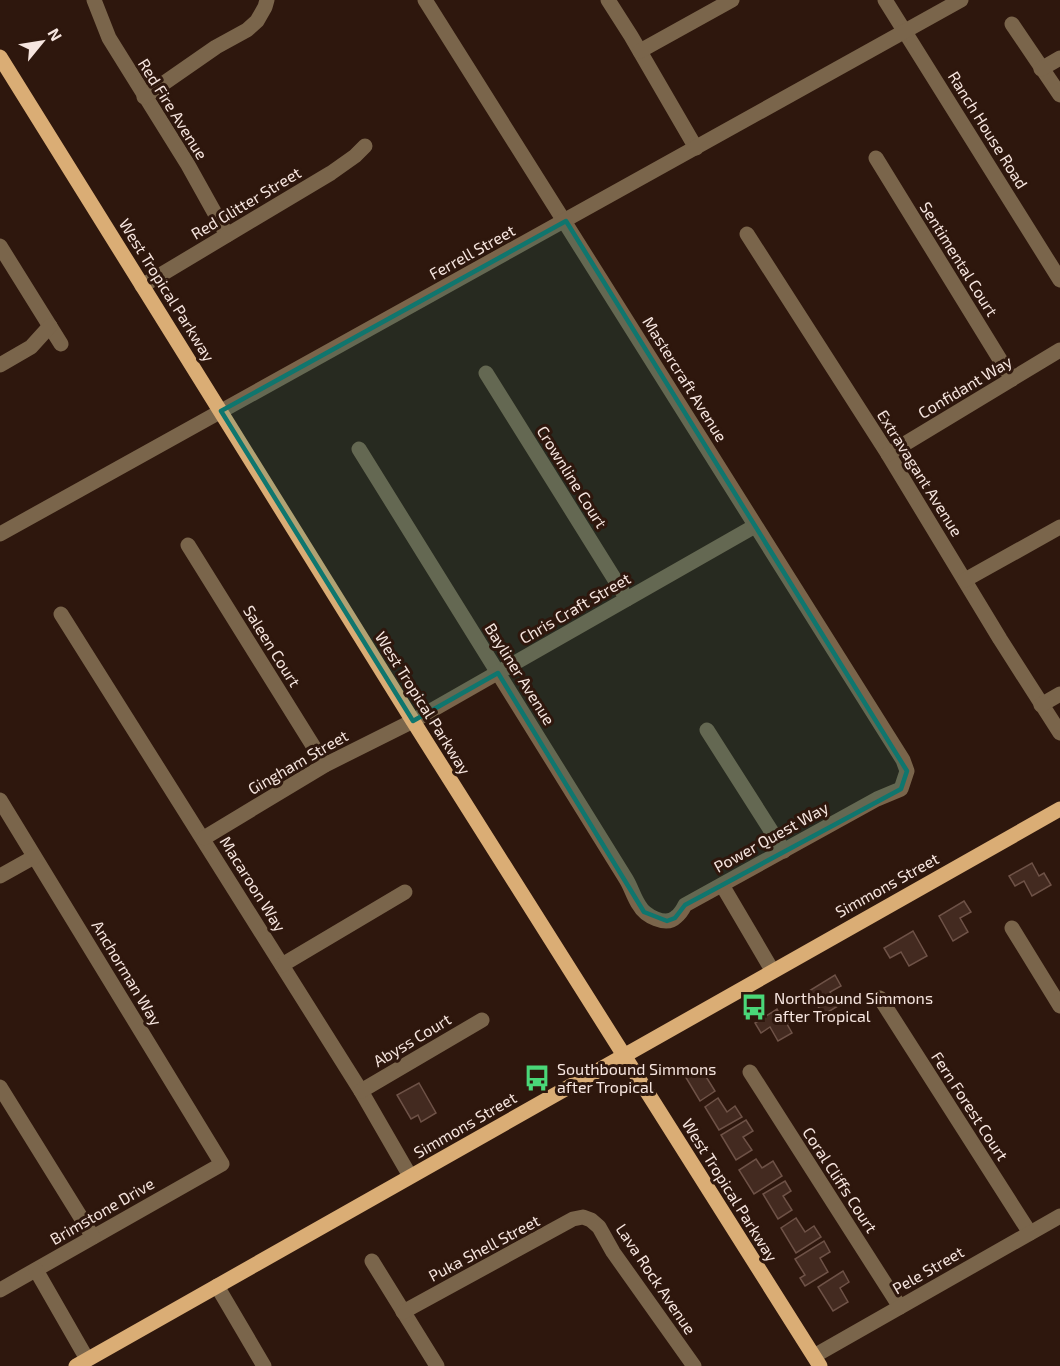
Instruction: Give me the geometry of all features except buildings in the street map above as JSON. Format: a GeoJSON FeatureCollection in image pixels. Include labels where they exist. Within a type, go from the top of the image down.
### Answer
{"type":"FeatureCollection","features":[{"type":"Feature","properties":{"kind":"main road","name":"West Tropical Parkway"},"geometry":{"type":"LineString","coordinates":[[0,57],[412,721],[817,1361]]}},
{"type":"Feature","properties":{"kind":"main road","name":"Simmons Street"},"geometry":{"type":"LineString","coordinates":[[81,1363],[1060,808]]}},
{"type":"Feature","properties":{"kind":"street","name":"Red Fire Avenue"},"geometry":{"type":"LineString","coordinates":[[94,0],[109,38],[188,165],[227,236]]}},
{"type":"Feature","properties":{"kind":"street"},"geometry":{"type":"LineString","coordinates":[[144,96],[216,47],[247,30],[257,21],[267,0]]}},
{"type":"Feature","properties":{"kind":"street","name":"Mastercraft Avenue"},"geometry":{"type":"LineString","coordinates":[[425,0],[903,760],[907,771],[906,779]]}},
{"type":"Feature","properties":{"kind":"street"},"geometry":{"type":"LineString","coordinates":[[608,0],[696,148]]}},
{"type":"Feature","properties":{"kind":"street"},"geometry":{"type":"LineString","coordinates":[[640,51],[732,0]]}},
{"type":"Feature","properties":{"kind":"street","name":"Ranch House Road"},"geometry":{"type":"LineString","coordinates":[[885,0],[1060,280]]}},
{"type":"Feature","properties":{"kind":"street","name":"Ferrell Street"},"geometry":{"type":"LineString","coordinates":[[0,534],[961,0]]}},
{"type":"Feature","properties":{"kind":"street"},"geometry":{"type":"LineString","coordinates":[[1012,24],[1060,95]]}},
{"type":"Feature","properties":{"kind":"street"},"geometry":{"type":"LineString","coordinates":[[1041,69],[1060,58]]}},
{"type":"Feature","properties":{"kind":"street","name":"Red Glitter Street"},"geometry":{"type":"LineString","coordinates":[[142,286],[331,173],[365,146]]}},
{"type":"Feature","properties":{"kind":"street","name":"Sentimental Court"},"geometry":{"type":"LineString","coordinates":[[876,158],[1012,379]]}},
{"type":"Feature","properties":{"kind":"street","name":"Extravagant Avenue"},"geometry":{"type":"LineString","coordinates":[[747,234],[888,454],[1060,733]]}},
{"type":"Feature","properties":{"kind":"street"},"geometry":{"type":"LineString","coordinates":[[0,246],[61,344]]}},
{"type":"Feature","properties":{"kind":"street"},"geometry":{"type":"LineString","coordinates":[[0,364],[30,347],[50,326]]}},
{"type":"Feature","properties":{"kind":"street","name":"Confidant Way"},"geometry":{"type":"LineString","coordinates":[[888,454],[1060,350]]}},
{"type":"Feature","properties":{"kind":"street","name":"Crownline Court"},"geometry":{"type":"LineString","coordinates":[[486,374],[627,599]]}},
{"type":"Feature","properties":{"kind":"street","name":"Bayliner Avenue"},"geometry":{"type":"LineString","coordinates":[[359,449],[626,879],[638,904],[651,917]]}},
{"type":"Feature","properties":{"kind":"street","name":"Chris Craft Street"},"geometry":{"type":"LineString","coordinates":[[412,721],[755,526]]}},
{"type":"Feature","properties":{"kind":"street"},"geometry":{"type":"LineString","coordinates":[[965,580],[1060,527]]}},
{"type":"Feature","properties":{"kind":"street","name":"Saleen Court"},"geometry":{"type":"LineString","coordinates":[[188,545],[325,765]]}},
{"type":"Feature","properties":{"kind":"street","name":"Macaroon Way"},"geometry":{"type":"LineString","coordinates":[[61,614],[204,838],[361,1091],[410,1176]]}},
{"type":"Feature","properties":{"kind":"street"},"geometry":{"type":"LineString","coordinates":[[1041,705],[1060,694]]}},
{"type":"Feature","properties":{"kind":"street","name":"Gingham Street"},"geometry":{"type":"LineString","coordinates":[[204,838],[325,765],[412,721]]}},
{"type":"Feature","properties":{"kind":"street"},"geometry":{"type":"LineString","coordinates":[[707,730],[784,851]]}},
{"type":"Feature","properties":{"kind":"street","name":"Power Quest Way"},"geometry":{"type":"LineString","coordinates":[[651,917],[667,921],[675,918],[686,905],[877,799],[901,789],[906,779]]}},
{"type":"Feature","properties":{"kind":"street","name":"Anchorman Way"},"geometry":{"type":"LineString","coordinates":[[0,800],[222,1164]]}},
{"type":"Feature","properties":{"kind":"street"},"geometry":{"type":"LineString","coordinates":[[0,876],[34,856]]}},
{"type":"Feature","properties":{"kind":"street"},"geometry":{"type":"LineString","coordinates":[[722,885],[772,970]]}},
{"type":"Feature","properties":{"kind":"street"},"geometry":{"type":"LineString","coordinates":[[282,965],[405,892]]}},
{"type":"Feature","properties":{"kind":"street"},"geometry":{"type":"LineString","coordinates":[[1012,928],[1060,1006]]}},
{"type":"Feature","properties":{"kind":"street","name":"Fern Forest Court"},"geometry":{"type":"LineString","coordinates":[[880,998],[1030,1233]]}},
{"type":"Feature","properties":{"kind":"street","name":"Abyss Court"},"geometry":{"type":"LineString","coordinates":[[361,1091],[482,1020]]}},
{"type":"Feature","properties":{"kind":"street","name":"Coral Cliffs Court"},"geometry":{"type":"LineString","coordinates":[[750,1072],[900,1307]]}},
{"type":"Feature","properties":{"kind":"street"},"geometry":{"type":"LineString","coordinates":[[0,1087],[93,1237]]}},
{"type":"Feature","properties":{"kind":"street","name":"Brimstone Drive"},"geometry":{"type":"LineString","coordinates":[[0,1290],[222,1164]]}},
{"type":"Feature","properties":{"kind":"street","name":"Pele Street"},"geometry":{"type":"LineString","coordinates":[[817,1361],[900,1307],[1060,1216]]}},
{"type":"Feature","properties":{"kind":"street","name":"Puka Shell Street"},"geometry":{"type":"LineString","coordinates":[[404,1312],[573,1219],[583,1217]]}},
{"type":"Feature","properties":{"kind":"street","name":"Lava Rock Avenue"},"geometry":{"type":"LineString","coordinates":[[583,1217],[599,1227],[613,1252],[694,1366]]}},
{"type":"Feature","properties":{"kind":"street"},"geometry":{"type":"LineString","coordinates":[[372,1261],[437,1366]]}},
{"type":"Feature","properties":{"kind":"street"},"geometry":{"type":"LineString","coordinates":[[36,1270],[81,1363]]}},
{"type":"Feature","properties":{"kind":"street"},"geometry":{"type":"LineString","coordinates":[[217,1286],[264,1366]]}},
{"type":"Feature","properties":{"kind":"highlighted area"},"geometry":{"type":"Polygon","coordinates":[[[566,221],[907,771],[901,789],[685,905],[675,918],[667,921],[644,912],[498,673],[413,721],[221,411],[566,221]]]}},
{"type":"Feature","properties":{"kind":"place","name":"Northbound Simmons after Tropical"},"geometry":{"type":"Point","coordinates":[754,1007]}},
{"type":"Feature","properties":{"kind":"place","name":"Southbound Simmons after Tropical"},"geometry":{"type":"Point","coordinates":[537,1078]}}]}
